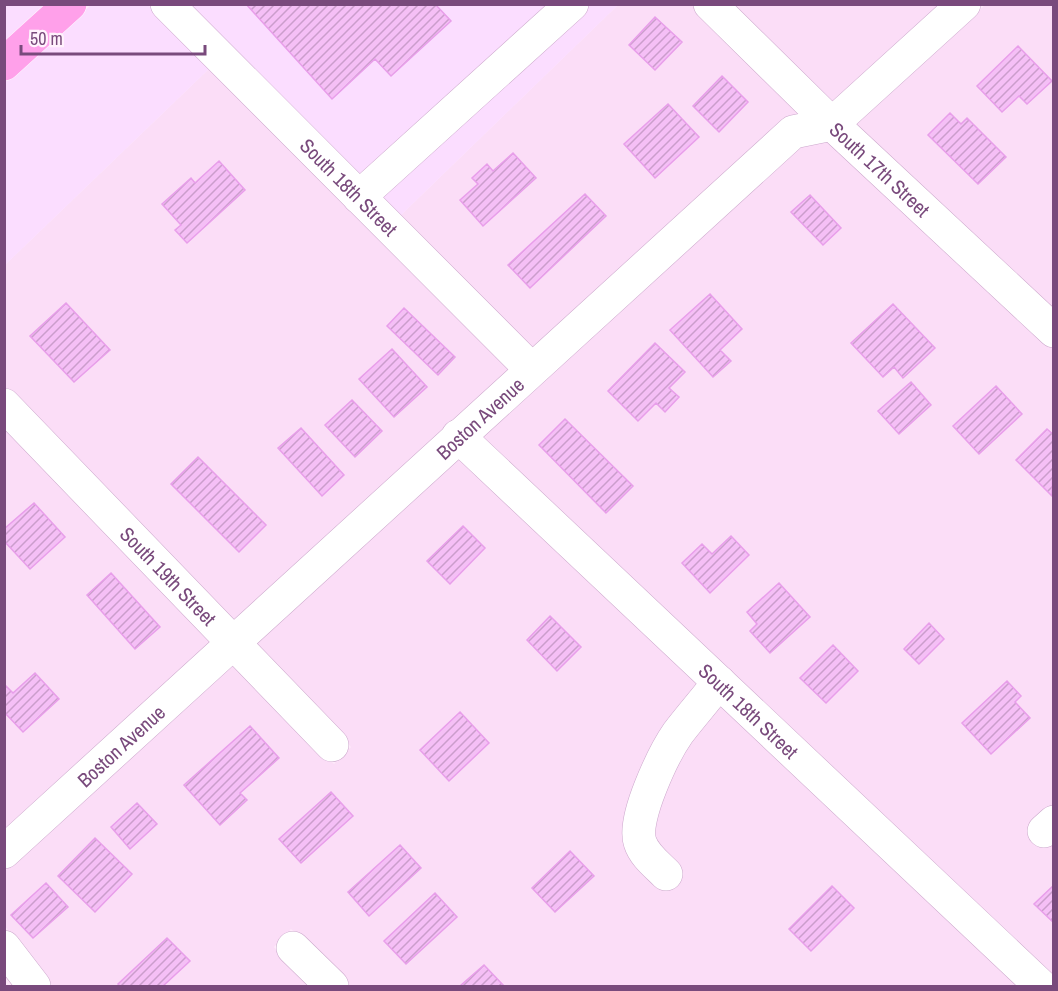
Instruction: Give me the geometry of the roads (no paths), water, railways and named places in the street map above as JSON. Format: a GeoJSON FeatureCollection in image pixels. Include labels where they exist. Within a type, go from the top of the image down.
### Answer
{"type":"FeatureCollection","features":[{"type":"Feature","properties":{"kind":"main road"},"geometry":{"type":"LineString","coordinates":[[4,64],[59,8]]}},
{"type":"Feature","properties":{"kind":"street","name":"South 18th Street"},"geometry":{"type":"LineString","coordinates":[[167,4],[531,369]]}},
{"type":"Feature","properties":{"kind":"street"},"geometry":{"type":"LineString","coordinates":[[359,197],[572,4]]}},
{"type":"Feature","properties":{"kind":"street","name":"South 17th Street"},"geometry":{"type":"LineString","coordinates":[[710,4],[832,124],[1053,331]]}},
{"type":"Feature","properties":{"kind":"street"},"geometry":{"type":"LineString","coordinates":[[832,124],[964,4]]}},
{"type":"Feature","properties":{"kind":"street","name":"Boston Avenue"},"geometry":{"type":"LineString","coordinates":[[4,852],[793,132],[832,124]]}},
{"type":"Feature","properties":{"kind":"street","name":"South 19th Street"},"geometry":{"type":"LineString","coordinates":[[4,405],[332,745]]}},
{"type":"Feature","properties":{"kind":"street","name":"South 18th Street"},"geometry":{"type":"LineString","coordinates":[[458,436],[1041,987]]}},
{"type":"Feature","properties":{"kind":"street"},"geometry":{"type":"LineString","coordinates":[[666,874],[648,856],[639,840],[639,823],[650,789],[677,735],[719,682]]}},
{"type":"Feature","properties":{"kind":"street"},"geometry":{"type":"LineString","coordinates":[[4,947],[34,987]]}},
{"type":"Feature","properties":{"kind":"street"},"geometry":{"type":"LineString","coordinates":[[293,948],[332,987]]}}]}
